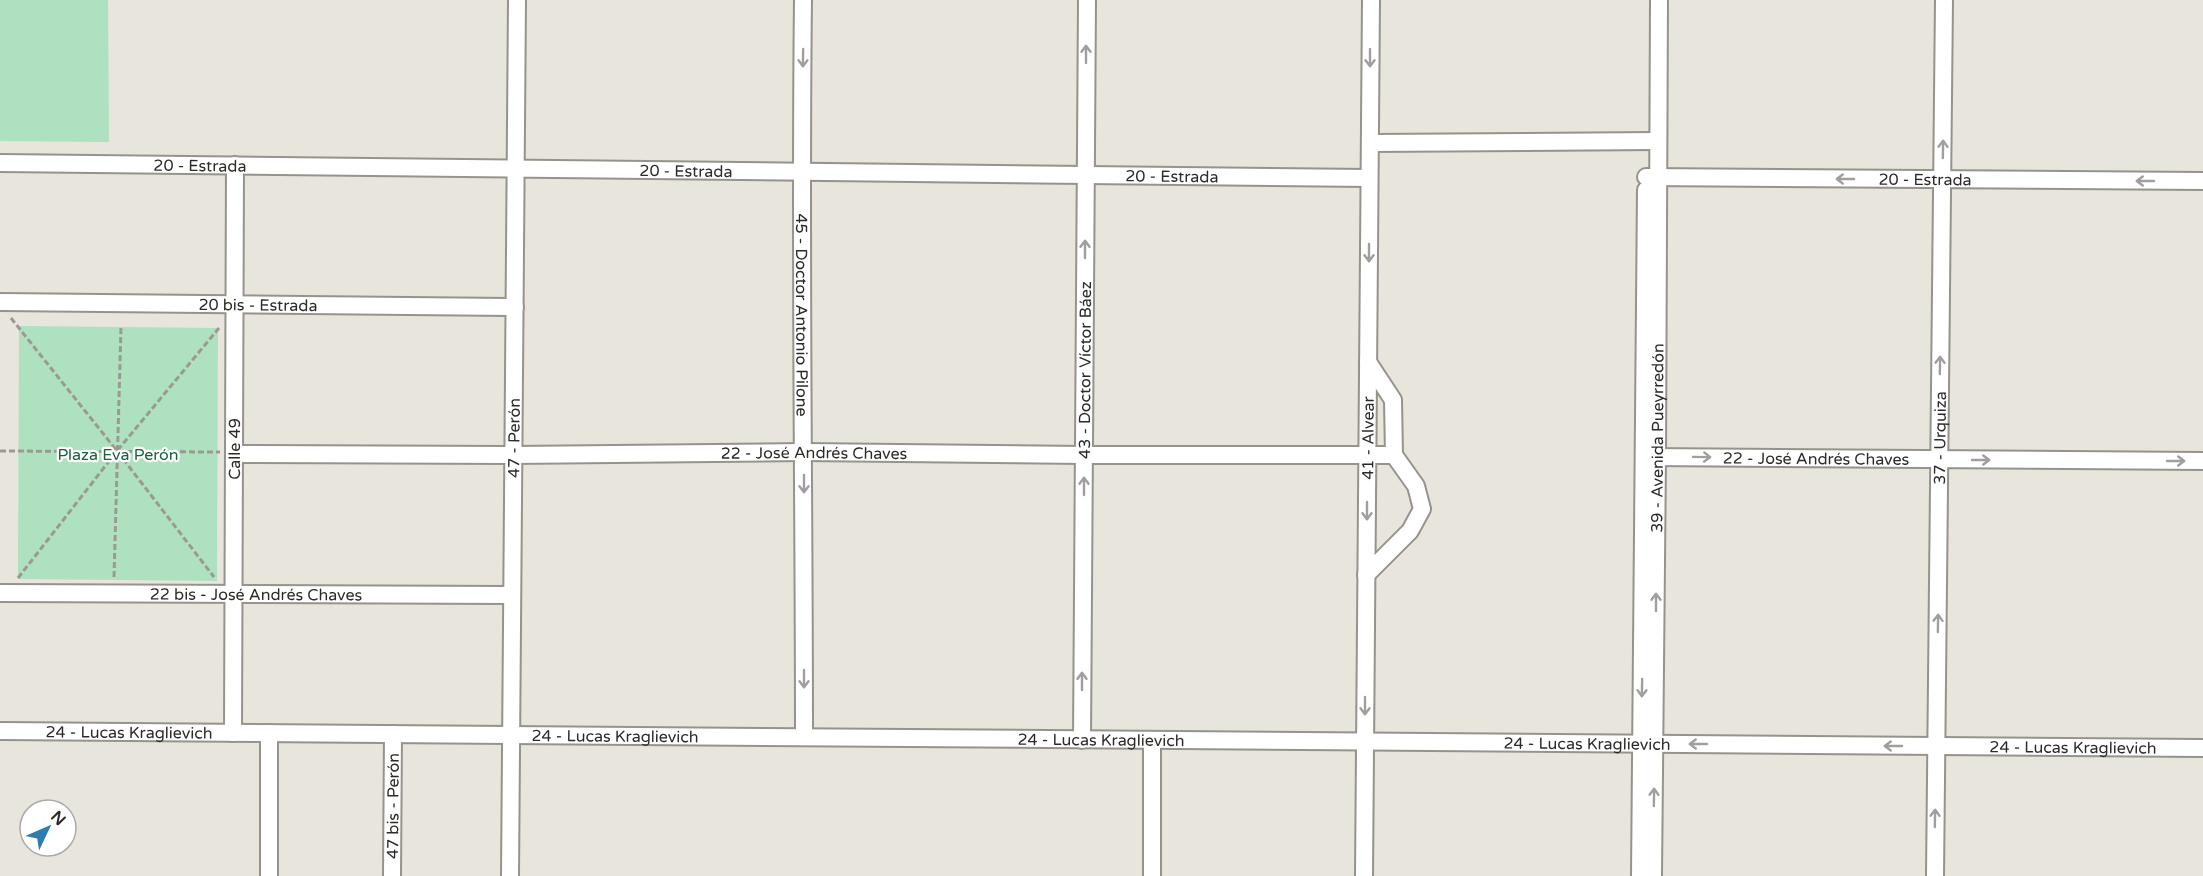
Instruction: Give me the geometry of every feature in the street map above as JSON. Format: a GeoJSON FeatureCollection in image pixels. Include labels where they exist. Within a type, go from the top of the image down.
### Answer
{"type":"FeatureCollection","features":[{"type":"Feature","properties":{"kind":"street","name":"47 - Perón"},"geometry":{"type":"LineString","coordinates":[[510,876],[518,0]]}},
{"type":"Feature","properties":{"kind":"street","name":"45 - Doctor Antonio Pilone"},"geometry":{"type":"LineString","coordinates":[[803,0],[801,171],[804,737]]}},
{"type":"Feature","properties":{"kind":"street","name":"43 - Doctor Víctor Báez"},"geometry":{"type":"LineString","coordinates":[[1082,740],[1087,0]]}},
{"type":"Feature","properties":{"kind":"street","name":"41 - Alvear"},"geometry":{"type":"LineString","coordinates":[[1364,876],[1371,0]]}},
{"type":"Feature","properties":{"kind":"street","name":"39 - Avenida Pueyrredón"},"geometry":{"type":"LineString","coordinates":[[1647,0],[1652,141],[1648,744],[1653,876]]}},
{"type":"Feature","properties":{"kind":"street","name":"39 - Avenida Pueyrredón"},"geometry":{"type":"LineString","coordinates":[[1652,141],[1659,0]]}},
{"type":"Feature","properties":{"kind":"street","name":"37 - Urquiza"},"geometry":{"type":"LineString","coordinates":[[1935,876],[1944,0]]}},
{"type":"Feature","properties":{"kind":"street"},"geometry":{"type":"LineString","coordinates":[[1370,143],[1652,141]]}},
{"type":"Feature","properties":{"kind":"street","name":"20 - Estrada"},"geometry":{"type":"LineString","coordinates":[[0,163],[1370,178]]}},
{"type":"Feature","properties":{"kind":"street","name":"Calle 49"},"geometry":{"type":"LineString","coordinates":[[234,733],[235,165]]}},
{"type":"Feature","properties":{"kind":"street","name":"20 - Estrada"},"geometry":{"type":"LineString","coordinates":[[1652,177],[2203,181]]}},
{"type":"Feature","properties":{"kind":"street","name":"20 bis - Estrada"},"geometry":{"type":"LineString","coordinates":[[3,307],[235,304],[515,307]]}},
{"type":"Feature","properties":{"kind":"street"},"geometry":{"type":"LineString","coordinates":[[1366,575],[1410,531],[1422,508],[1416,486],[1394,454],[1393,400],[1368,362]]}},
{"type":"Feature","properties":{"kind":"street","name":"22 - José Andrés Chaves"},"geometry":{"type":"LineString","coordinates":[[234,454],[804,452],[1084,455],[1394,454]]}},
{"type":"Feature","properties":{"kind":"street","name":"22 - José Andrés Chaves"},"geometry":{"type":"LineString","coordinates":[[1650,457],[2203,461]]}},
{"type":"Feature","properties":{"kind":"street","name":"22 bis - José Andrés Chaves"},"geometry":{"type":"LineString","coordinates":[[0,593],[512,595]]}},
{"type":"Feature","properties":{"kind":"street","name":"24 - Lucas Kraglievich"},"geometry":{"type":"LineString","coordinates":[[0,731],[2203,748]]}},
{"type":"Feature","properties":{"kind":"street"},"geometry":{"type":"LineString","coordinates":[[269,733],[269,876]]}},
{"type":"Feature","properties":{"kind":"street","name":"47 bis - Perón"},"geometry":{"type":"LineString","coordinates":[[392,876],[393,734]]}},
{"type":"Feature","properties":{"kind":"street"},"geometry":{"type":"LineString","coordinates":[[1152,740],[1152,876]]}},
{"type":"Feature","properties":{"kind":"street","name":"39 - Avenida Pueyrredón"},"geometry":{"type":"LineString","coordinates":[[1640,876],[1648,744]]}},
{"type":"Feature","properties":{"kind":"path"},"geometry":{"type":"LineString","coordinates":[[3,307],[217,581],[234,594]]}},
{"type":"Feature","properties":{"kind":"path"},"geometry":{"type":"LineString","coordinates":[[114,580],[121,327]]}},
{"type":"Feature","properties":{"kind":"path"},"geometry":{"type":"LineString","coordinates":[[18,579],[117,451],[218,328]]}},
{"type":"Feature","properties":{"kind":"path"},"geometry":{"type":"LineString","coordinates":[[0,451],[234,454]]}},
{"type":"Feature","properties":{"kind":"green space"},"geometry":{"type":"Polygon","coordinates":[[[0,0],[108,0],[109,142],[0,141],[0,0]]]}},
{"type":"Feature","properties":{"kind":"green space","name":"Plaza Eva Perón"},"geometry":{"type":"Polygon","coordinates":[[[19,326],[218,328],[217,581],[18,579],[19,326]]]}}]}
